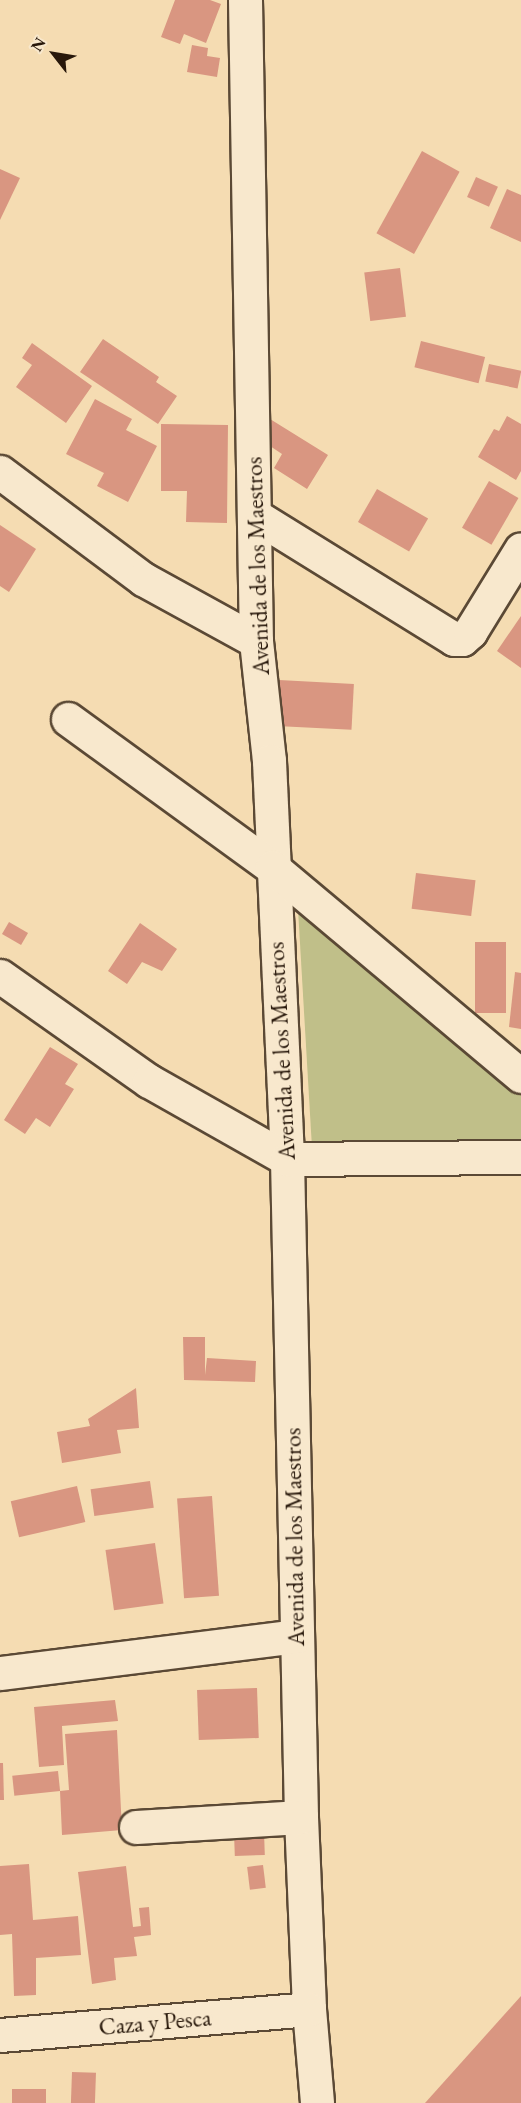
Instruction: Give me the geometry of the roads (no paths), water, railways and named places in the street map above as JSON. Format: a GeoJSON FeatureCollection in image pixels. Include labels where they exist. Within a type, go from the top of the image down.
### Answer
{"type":"FeatureCollection","features":[{"type":"Feature","properties":{"kind":"street","name":"Avenida de los Maestros"},"geometry":{"type":"LineString","coordinates":[[245,0],[256,641],[269,761],[287,1159],[301,1817],[309,2009],[317,2103]]}},
{"type":"Feature","properties":{"kind":"street"},"geometry":{"type":"LineString","coordinates":[[0,472],[143,579],[256,641]]}},
{"type":"Feature","properties":{"kind":"street"},"geometry":{"type":"LineString","coordinates":[[254,515],[454,639],[462,639],[470,632],[521,549]]}},
{"type":"Feature","properties":{"kind":"street"},"geometry":{"type":"LineString","coordinates":[[68,718],[272,867],[521,1076]]}},
{"type":"Feature","properties":{"kind":"street"},"geometry":{"type":"LineString","coordinates":[[0,976],[149,1081],[287,1159],[521,1157]]}},
{"type":"Feature","properties":{"kind":"street"},"geometry":{"type":"LineString","coordinates":[[0,1673],[296,1636]]}},
{"type":"Feature","properties":{"kind":"street"},"geometry":{"type":"LineString","coordinates":[[136,1827],[301,1817]]}},
{"type":"Feature","properties":{"kind":"street","name":"Caza y Pesca"},"geometry":{"type":"LineString","coordinates":[[0,2035],[309,2009]]}}]}
